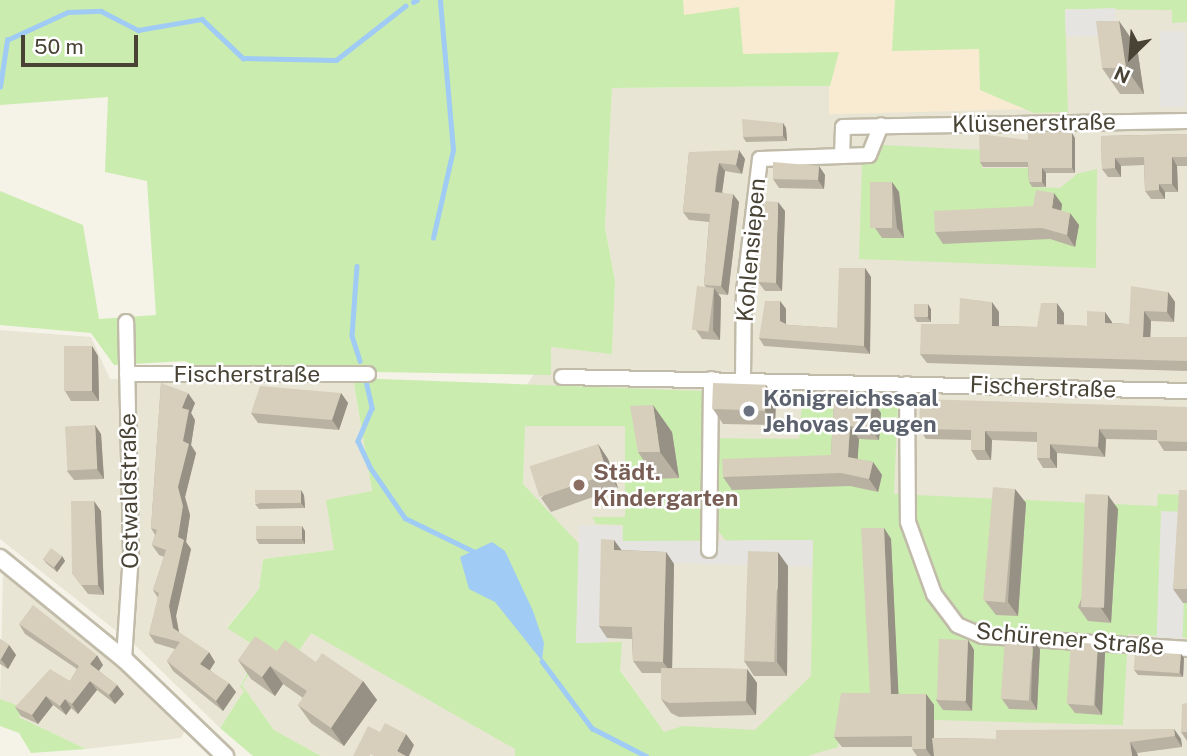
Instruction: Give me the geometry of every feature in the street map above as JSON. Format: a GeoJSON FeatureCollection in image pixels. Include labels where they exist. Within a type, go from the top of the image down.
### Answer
{"type":"FeatureCollection","features":[{"type":"Feature","properties":{"kind":"street","name":"Klüsenerstraße"},"geometry":{"type":"LineString","coordinates":[[842,156],[843,127],[1187,121]]}},
{"type":"Feature","properties":{"kind":"street"},"geometry":{"type":"LineString","coordinates":[[842,156],[869,155],[881,125]]}},
{"type":"Feature","properties":{"kind":"street","name":"Kohlensiepen"},"geometry":{"type":"LineString","coordinates":[[743,380],[744,291],[760,159],[842,156]]}},
{"type":"Feature","properties":{"kind":"street","name":"Ostwaldstraße"},"geometry":{"type":"LineString","coordinates":[[124,659],[131,554],[126,322]]}},
{"type":"Feature","properties":{"kind":"street","name":"Fischerstraße"},"geometry":{"type":"LineString","coordinates":[[127,374],[368,374]]}},
{"type":"Feature","properties":{"kind":"street","name":"Fischerstraße"},"geometry":{"type":"LineString","coordinates":[[562,377],[1187,391]]}},
{"type":"Feature","properties":{"kind":"street"},"geometry":{"type":"LineString","coordinates":[[709,550],[711,379]]}},
{"type":"Feature","properties":{"kind":"street","name":"Schürener Straße"},"geometry":{"type":"LineString","coordinates":[[907,384],[908,522],[934,594],[957,625],[983,636],[1187,649]]}},
{"type":"Feature","properties":{"kind":"street"},"geometry":{"type":"LineString","coordinates":[[0,558],[124,659],[225,756]]}},
{"type":"Feature","properties":{"kind":"shaded area"},"geometry":{"type":"Polygon","coordinates":[[[683,0],[1055,0],[1031,109],[829,114],[829,86],[685,82],[683,0]]]}},
{"type":"Feature","properties":{"kind":"shaded area"},"geometry":{"type":"Polygon","coordinates":[[[1055,0],[1187,0],[1187,756],[746,756],[664,733],[620,669],[576,643],[523,484],[525,388],[551,347],[612,353],[615,281],[605,227],[612,88],[830,86],[829,113],[840,114],[1055,0]]]}},
{"type":"Feature","properties":{"kind":"shaded area"},"geometry":{"type":"Polygon","coordinates":[[[1115,8],[1116,35],[1066,37],[1065,10],[1115,8]]]}},
{"type":"Feature","properties":{"kind":"shaded area"},"geometry":{"type":"Polygon","coordinates":[[[1160,31],[1185,31],[1185,107],[1160,107],[1160,31]]]}},
{"type":"Feature","properties":{"kind":"shaded area"},"geometry":{"type":"Polygon","coordinates":[[[0,330],[91,337],[110,379],[353,378],[372,491],[334,550],[263,559],[259,589],[227,627],[260,648],[240,685],[244,691],[220,728],[138,648],[0,539],[0,330]]]}},
{"type":"Feature","properties":{"kind":"shaded area"},"geometry":{"type":"Polygon","coordinates":[[[1161,511],[1187,512],[1183,639],[1157,638],[1161,511]]]}},
{"type":"Feature","properties":{"kind":"shaded area"},"geometry":{"type":"Polygon","coordinates":[[[579,525],[622,526],[623,541],[813,540],[812,567],[639,562],[607,642],[576,643],[579,525]]]}},
{"type":"Feature","properties":{"kind":"shaded area"},"geometry":{"type":"Polygon","coordinates":[[[3,574],[113,661],[185,730],[181,738],[86,749],[19,717],[25,709],[0,699],[3,574]]]}},
{"type":"Feature","properties":{"kind":"shaded area"},"geometry":{"type":"Polygon","coordinates":[[[311,633],[516,749],[515,756],[321,756],[274,730],[242,685],[263,651],[311,633]]]}},
{"type":"Feature","properties":{"kind":"green space"},"geometry":{"type":"Polygon","coordinates":[[[0,0],[683,0],[684,15],[739,7],[743,54],[839,52],[830,86],[612,88],[605,227],[615,281],[612,354],[551,347],[551,375],[200,369],[185,361],[114,365],[91,333],[0,325],[0,191],[83,225],[99,319],[156,315],[147,181],[105,172],[108,97],[0,105],[0,0]]]}},
{"type":"Feature","properties":{"kind":"green space"},"geometry":{"type":"Polygon","coordinates":[[[895,0],[1187,0],[1187,22],[1172,23],[1172,10],[1065,9],[1068,112],[1034,113],[980,90],[979,49],[892,51],[895,0]]]}},
{"type":"Feature","properties":{"kind":"green space"},"geometry":{"type":"Polygon","coordinates":[[[882,145],[981,150],[982,168],[1031,168],[1031,187],[1060,188],[1077,174],[1097,169],[1096,268],[859,259],[862,163],[873,164],[882,145]]]}},
{"type":"Feature","properties":{"kind":"green space"},"geometry":{"type":"Polygon","coordinates":[[[353,378],[705,391],[703,438],[799,439],[803,394],[898,402],[894,494],[1157,506],[1158,494],[1187,495],[1187,638],[1128,634],[1123,725],[934,720],[845,703],[838,747],[807,756],[515,756],[515,749],[311,633],[291,662],[263,651],[242,685],[274,730],[321,756],[253,756],[220,728],[244,691],[240,686],[260,649],[227,628],[259,589],[263,559],[334,550],[326,500],[372,491],[353,378]],[[525,426],[523,484],[580,545],[576,643],[622,642],[620,670],[664,732],[683,726],[755,730],[811,676],[813,540],[726,541],[719,532],[719,512],[701,516],[701,543],[622,541],[623,525],[596,524],[592,517],[625,517],[625,426],[525,426]]]}},
{"type":"Feature","properties":{"kind":"green space"},"geometry":{"type":"Polygon","coordinates":[[[0,699],[25,708],[19,717],[86,749],[31,753],[19,733],[0,726],[0,699]]]}},
{"type":"Feature","properties":{"kind":"water"},"geometry":{"type":"Polygon","coordinates":[[[492,542],[505,551],[533,611],[544,643],[542,661],[495,602],[469,589],[460,557],[492,542]]]}},
{"type":"Feature","properties":{"kind":"building"},"geometry":{"type":"Polygon","coordinates":[[[1096,21],[1119,21],[1126,68],[1102,68],[1096,21]]]}},
{"type":"Feature","properties":{"kind":"building"},"geometry":{"type":"Polygon","coordinates":[[[742,119],[783,123],[783,136],[743,137],[742,119]]]}},
{"type":"Feature","properties":{"kind":"building"},"geometry":{"type":"Polygon","coordinates":[[[1028,131],[1072,133],[1072,168],[1042,168],[1042,182],[1029,182],[1028,162],[980,162],[979,134],[1028,140],[1028,131]]]}},
{"type":"Feature","properties":{"kind":"building"},"geometry":{"type":"Polygon","coordinates":[[[1187,134],[1187,157],[1172,157],[1172,184],[1159,184],[1159,190],[1145,191],[1144,157],[1115,158],[1115,168],[1102,169],[1101,136],[1187,134]]]}},
{"type":"Feature","properties":{"kind":"building"},"geometry":{"type":"Polygon","coordinates":[[[739,150],[736,165],[719,163],[716,178],[715,192],[733,194],[721,286],[704,285],[710,214],[683,212],[689,152],[739,150]]]}},
{"type":"Feature","properties":{"kind":"building"},"geometry":{"type":"Polygon","coordinates":[[[773,162],[819,166],[818,180],[773,179],[773,162]]]}},
{"type":"Feature","properties":{"kind":"building"},"geometry":{"type":"Polygon","coordinates":[[[870,182],[892,182],[892,228],[870,228],[870,182]]]}},
{"type":"Feature","properties":{"kind":"building"},"geometry":{"type":"Polygon","coordinates":[[[1036,190],[1054,193],[1052,208],[1070,213],[1067,235],[1042,228],[935,232],[934,211],[1033,206],[1036,190]]]}},
{"type":"Feature","properties":{"kind":"building"},"geometry":{"type":"Polygon","coordinates":[[[765,201],[778,202],[776,283],[758,282],[765,201]]]}},
{"type":"Feature","properties":{"kind":"building"},"geometry":{"type":"Polygon","coordinates":[[[839,268],[865,268],[864,346],[759,338],[765,301],[780,301],[780,321],[788,325],[837,328],[839,268]]]}},
{"type":"Feature","properties":{"kind":"building"},"geometry":{"type":"Polygon","coordinates":[[[697,286],[714,288],[709,332],[692,330],[697,286]]]}},
{"type":"Feature","properties":{"kind":"building"},"geometry":{"type":"Polygon","coordinates":[[[1131,286],[1168,292],[1167,312],[1144,311],[1143,337],[1187,337],[1187,361],[920,354],[921,324],[959,324],[960,298],[992,302],[992,326],[1037,327],[1041,303],[1057,303],[1057,324],[1087,326],[1087,311],[1105,312],[1105,323],[1129,324],[1131,286]]]}},
{"type":"Feature","properties":{"kind":"building"},"geometry":{"type":"Polygon","coordinates":[[[914,304],[928,304],[928,317],[914,317],[914,304]]]}},
{"type":"Feature","properties":{"kind":"building"},"geometry":{"type":"Polygon","coordinates":[[[64,346],[92,346],[92,391],[64,391],[64,346]]]}},
{"type":"Feature","properties":{"kind":"building"},"geometry":{"type":"Polygon","coordinates":[[[161,383],[188,393],[182,408],[189,410],[183,441],[189,444],[178,487],[183,506],[178,537],[184,540],[169,606],[173,628],[209,652],[200,664],[229,683],[216,701],[167,661],[180,642],[149,634],[159,593],[153,590],[166,550],[152,545],[157,530],[151,528],[161,383]]]}},
{"type":"Feature","properties":{"kind":"building"},"geometry":{"type":"Polygon","coordinates":[[[713,383],[766,385],[765,411],[712,409],[713,383]]]}},
{"type":"Feature","properties":{"kind":"building"},"geometry":{"type":"Polygon","coordinates":[[[260,386],[341,393],[332,420],[251,413],[260,386]]]}},
{"type":"Feature","properties":{"kind":"building"},"geometry":{"type":"Polygon","coordinates":[[[834,398],[872,400],[870,428],[850,426],[848,457],[873,462],[869,479],[841,473],[723,477],[722,459],[831,455],[834,398]]]}},
{"type":"Feature","properties":{"kind":"building"},"geometry":{"type":"Polygon","coordinates":[[[920,399],[1187,407],[1187,442],[1157,441],[1157,430],[1099,429],[1098,447],[1050,444],[1050,458],[1037,458],[1037,432],[985,431],[985,450],[971,450],[971,430],[919,429],[920,399]]]}},
{"type":"Feature","properties":{"kind":"building"},"geometry":{"type":"Polygon","coordinates":[[[653,405],[660,452],[638,452],[630,406],[653,405]]]}},
{"type":"Feature","properties":{"kind":"building"},"geometry":{"type":"Polygon","coordinates":[[[95,425],[97,469],[67,471],[65,427],[95,425]]]}},
{"type":"Feature","properties":{"kind":"building"},"geometry":{"type":"Polygon","coordinates":[[[598,444],[608,474],[539,497],[530,466],[598,444]]]}},
{"type":"Feature","properties":{"kind":"building"},"geometry":{"type":"Polygon","coordinates":[[[993,487],[1015,489],[1005,602],[983,601],[993,487]]]}},
{"type":"Feature","properties":{"kind":"building"},"geometry":{"type":"Polygon","coordinates":[[[255,490],[301,490],[301,503],[255,503],[255,490]]]}},
{"type":"Feature","properties":{"kind":"building"},"geometry":{"type":"Polygon","coordinates":[[[1179,490],[1187,490],[1187,589],[1173,589],[1179,490]]]}},
{"type":"Feature","properties":{"kind":"building"},"geometry":{"type":"Polygon","coordinates":[[[1085,494],[1108,495],[1104,608],[1081,607],[1085,494]]]}},
{"type":"Feature","properties":{"kind":"building"},"geometry":{"type":"Polygon","coordinates":[[[71,501],[94,501],[98,585],[81,585],[72,573],[71,501]]]}},
{"type":"Feature","properties":{"kind":"building"},"geometry":{"type":"Polygon","coordinates":[[[256,526],[302,526],[302,539],[256,539],[256,526]]]}},
{"type":"Feature","properties":{"kind":"building"},"geometry":{"type":"Polygon","coordinates":[[[861,528],[884,528],[891,694],[926,694],[926,749],[912,749],[912,736],[834,737],[841,693],[870,693],[861,528]]]}},
{"type":"Feature","properties":{"kind":"building"},"geometry":{"type":"Polygon","coordinates":[[[601,539],[614,540],[614,550],[666,552],[663,662],[633,661],[632,627],[599,626],[601,539]]]}},
{"type":"Feature","properties":{"kind":"building"},"geometry":{"type":"Polygon","coordinates":[[[51,548],[62,556],[54,568],[43,559],[51,548]]]}},
{"type":"Feature","properties":{"kind":"building"},"geometry":{"type":"Polygon","coordinates":[[[748,551],[778,552],[774,662],[744,661],[748,551]]]}},
{"type":"Feature","properties":{"kind":"building"},"geometry":{"type":"Polygon","coordinates":[[[33,605],[97,655],[90,664],[117,685],[109,695],[90,681],[72,704],[65,699],[60,706],[46,696],[32,715],[15,707],[50,669],[70,681],[79,666],[19,624],[33,605]]]}},
{"type":"Feature","properties":{"kind":"building"},"geometry":{"type":"Polygon","coordinates":[[[255,636],[277,651],[285,640],[316,662],[322,653],[363,681],[331,728],[298,705],[307,691],[270,666],[262,677],[238,660],[255,636]]]}},
{"type":"Feature","properties":{"kind":"building"},"geometry":{"type":"Polygon","coordinates":[[[1005,638],[1033,640],[1029,701],[1001,699],[1005,638]]]}},
{"type":"Feature","properties":{"kind":"building"},"geometry":{"type":"Polygon","coordinates":[[[0,639],[9,645],[1,659],[0,659],[0,639]]]}},
{"type":"Feature","properties":{"kind":"building"},"geometry":{"type":"Polygon","coordinates":[[[939,639],[968,640],[966,701],[937,700],[939,639]]]}},
{"type":"Feature","properties":{"kind":"building"},"geometry":{"type":"Polygon","coordinates":[[[1071,642],[1098,644],[1094,706],[1067,704],[1071,642]]]}},
{"type":"Feature","properties":{"kind":"building"},"geometry":{"type":"Polygon","coordinates":[[[1135,651],[1181,654],[1180,673],[1134,670],[1135,651]]]}},
{"type":"Feature","properties":{"kind":"building"},"geometry":{"type":"Polygon","coordinates":[[[661,668],[747,669],[746,701],[669,703],[661,699],[661,668]]]}},
{"type":"Feature","properties":{"kind":"building"},"geometry":{"type":"Polygon","coordinates":[[[1187,703],[1187,732],[1181,732],[1182,704],[1187,703]]]}},
{"type":"Feature","properties":{"kind":"building"},"geometry":{"type":"Polygon","coordinates":[[[385,723],[406,734],[397,751],[406,756],[353,756],[368,726],[380,732],[385,723]]]}},
{"type":"Feature","properties":{"kind":"building"},"geometry":{"type":"Polygon","coordinates":[[[1174,729],[1175,736],[1130,742],[1132,756],[934,756],[932,738],[996,739],[996,730],[1174,729]]]}},
{"type":"Feature","properties":{"kind":"waterway"},"geometry":{"type":"LineString","coordinates":[[413,2],[417,0]]}},
{"type":"Feature","properties":{"kind":"waterway"},"geometry":{"type":"LineString","coordinates":[[433,238],[453,150],[440,0]]}},
{"type":"Feature","properties":{"kind":"waterway"},"geometry":{"type":"LineString","coordinates":[[0,87],[7,40],[68,12],[101,11],[138,30],[202,19],[243,58],[336,60],[405,6]]}},
{"type":"Feature","properties":{"kind":"waterway"},"geometry":{"type":"LineString","coordinates":[[357,266],[352,336],[360,361]]}},
{"type":"Feature","properties":{"kind":"waterway"},"geometry":{"type":"LineString","coordinates":[[366,381],[372,408],[358,441],[370,467],[405,518],[473,551]]}},
{"type":"Feature","properties":{"kind":"waterway"},"geometry":{"type":"LineString","coordinates":[[542,661],[592,728],[646,756]]}},
{"type":"Feature","properties":{"kind":"place","name":"Königreichssaal Jehovas Zeugen"},"geometry":{"type":"Point","coordinates":[749,411]}},
{"type":"Feature","properties":{"kind":"place","name":"Städt. Kindergarten"},"geometry":{"type":"Point","coordinates":[579,485]}}]}
